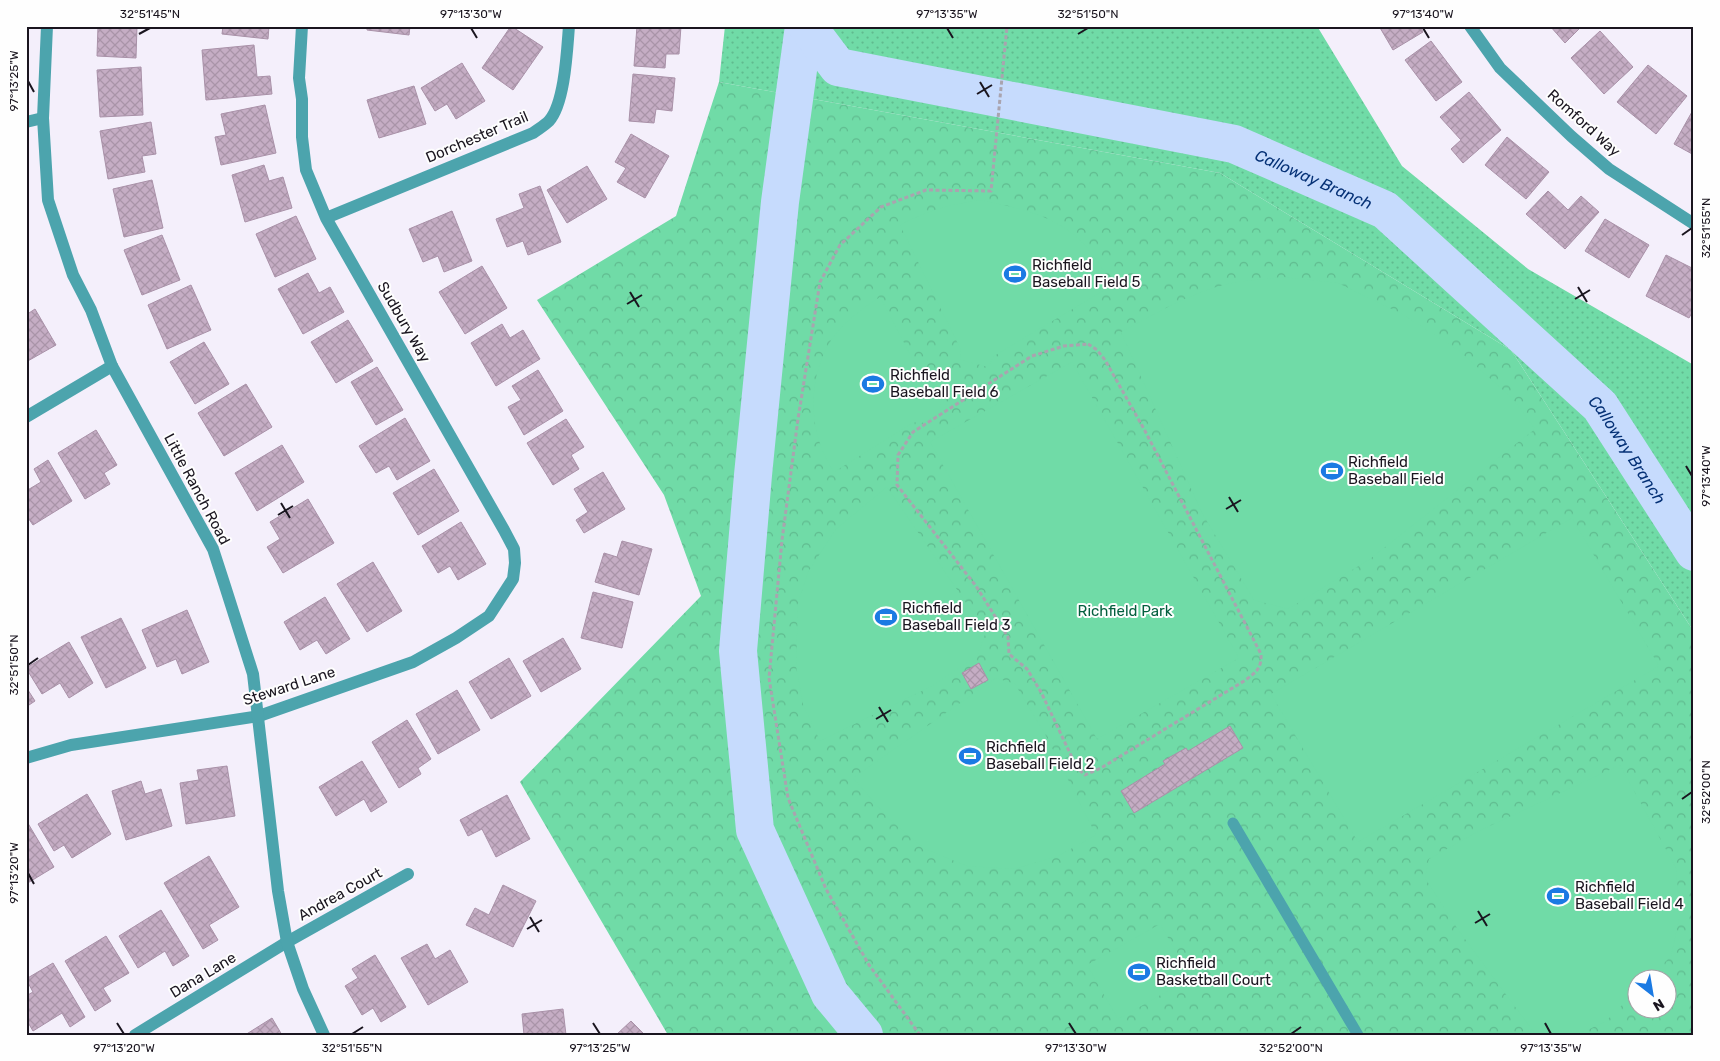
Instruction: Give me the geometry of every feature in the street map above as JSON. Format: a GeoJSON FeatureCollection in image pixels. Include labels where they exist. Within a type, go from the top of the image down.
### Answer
{"type":"FeatureCollection","features":[{"type":"Feature","properties":{"kind":"street","name":"Little Ranch Road"},"geometry":{"type":"LineString","coordinates":[[47,26],[43,118],[48,200],[74,275],[91,310],[112,366],[213,550],[253,674],[278,890],[287,942],[303,989],[324,1035]]}},
{"type":"Feature","properties":{"kind":"street","name":"Sudbury Way"},"geometry":{"type":"LineString","coordinates":[[302,26],[299,78],[306,170],[326,218],[514,549],[513,579],[489,616]]}},
{"type":"Feature","properties":{"kind":"street","name":"Dorchester Trail"},"geometry":{"type":"LineString","coordinates":[[326,218],[533,133],[549,120],[557,103],[564,79],[569,26]]}},
{"type":"Feature","properties":{"kind":"street","name":"Romford Way"},"geometry":{"type":"LineString","coordinates":[[1470,26],[1500,68],[1609,169],[1694,224]]}},
{"type":"Feature","properties":{"kind":"street"},"geometry":{"type":"LineString","coordinates":[[26,122],[43,118]]}},
{"type":"Feature","properties":{"kind":"street"},"geometry":{"type":"LineString","coordinates":[[26,417],[112,366]]}},
{"type":"Feature","properties":{"kind":"street","name":"Steward Lane"},"geometry":{"type":"LineString","coordinates":[[26,758],[71,745],[259,716],[413,662],[456,638],[489,616]]}},
{"type":"Feature","properties":{"kind":"street","name":"Andrea Court"},"geometry":{"type":"LineString","coordinates":[[287,942],[408,874]]}},
{"type":"Feature","properties":{"kind":"street","name":"Dana Lane"},"geometry":{"type":"LineString","coordinates":[[135,1035],[287,942]]}},
{"type":"Feature","properties":{"kind":"lane"},"geometry":{"type":"LineString","coordinates":[[1233,823],[1358,1035]]}},
{"type":"Feature","properties":{"kind":"path"},"geometry":{"type":"LineString","coordinates":[[920,1035],[868,965],[823,880],[788,798],[769,678],[784,522],[820,282],[840,245],[881,207],[926,190],[991,191],[1007,26]]}},
{"type":"Feature","properties":{"kind":"path"},"geometry":{"type":"LineString","coordinates":[[1088,344],[1097,350],[1105,360],[1144,429],[1261,654],[1262,662],[1257,671],[1251,676],[1101,768],[1085,775],[1077,768],[1040,692],[1026,669],[1009,654],[1008,637],[976,586],[897,485],[898,455],[913,432],[1032,356],[1064,346],[1088,344]]}},
{"type":"Feature","properties":{"kind":"green space"},"geometry":{"type":"Polygon","coordinates":[[[725,26],[1317,26],[1402,166],[1528,269],[1692,364],[1694,368],[1694,632],[1511,350],[1220,173],[719,82],[725,26]]]}},
{"type":"Feature","properties":{"kind":"green space","name":"Richfield Park"},"geometry":{"type":"Polygon","coordinates":[[[719,82],[1220,173],[1511,350],[1694,632],[1694,1035],[668,1035],[520,782],[701,596],[664,495],[537,300],[676,216],[719,82]]]}},
{"type":"Feature","properties":{"kind":"green space","name":"Richfield Baseball Field 5"},"geometry":{"type":"Polygon","coordinates":[[[980,200],[1029,212],[1063,227],[1084,244],[1113,285],[994,356],[988,367],[961,360],[960,348],[900,225],[920,215],[939,209],[980,200]]]}},
{"type":"Feature","properties":{"kind":"green space","name":"Richfield Baseball Field"},"geometry":{"type":"Polygon","coordinates":[[[1283,277],[1338,283],[1402,314],[1458,350],[1512,398],[1535,429],[1370,559],[1288,609],[1254,600],[1202,513],[1121,332],[1177,302],[1207,290],[1237,282],[1283,277]]]}},
{"type":"Feature","properties":{"kind":"green space","name":"Richfield Baseball Field 6"},"geometry":{"type":"Polygon","coordinates":[[[880,297],[922,377],[932,382],[942,398],[938,414],[920,424],[914,422],[834,472],[826,458],[816,426],[814,394],[816,378],[827,347],[832,339],[844,325],[880,297]]]}},
{"type":"Feature","properties":{"kind":"green space"},"geometry":{"type":"Polygon","coordinates":[[[1072,362],[1239,658],[1097,739],[930,442],[1072,362]]]}},
{"type":"Feature","properties":{"kind":"green space","name":"Richfield Baseball Field 3"},"geometry":{"type":"Polygon","coordinates":[[[887,487],[986,632],[977,656],[932,686],[820,741],[803,704],[796,666],[798,603],[808,572],[836,529],[887,487]]]}},
{"type":"Feature","properties":{"kind":"green space"},"geometry":{"type":"Polygon","coordinates":[[[1572,518],[1659,666],[1358,842],[1271,694],[1572,518]]]}},
{"type":"Feature","properties":{"kind":"green space","name":"Richfield Baseball Field 2"},"geometry":{"type":"Polygon","coordinates":[[[996,678],[1015,684],[1045,734],[1096,835],[1058,856],[1014,869],[967,866],[925,849],[889,819],[853,778],[996,678]]]}},
{"type":"Feature","properties":{"kind":"green space","name":"Richfield Baseball Field 4"},"geometry":{"type":"Polygon","coordinates":[[[1620,765],[1676,868],[1680,915],[1671,956],[1659,968],[1628,968],[1628,999],[1605,1022],[1576,1035],[1536,1035],[1459,931],[1425,878],[1429,859],[1479,831],[1620,765]]]}},
{"type":"Feature","properties":{"kind":"green space","name":"Richfield Basketball Court"},"geometry":{"type":"Polygon","coordinates":[[[1160,924],[1191,978],[1118,1019],[1087,965],[1160,924]]]}},
{"type":"Feature","properties":{"kind":"building"},"geometry":{"type":"Polygon","coordinates":[[[98,26],[137,26],[136,58],[97,56],[98,26]]]}},
{"type":"Feature","properties":{"kind":"building"},"geometry":{"type":"Polygon","coordinates":[[[223,26],[269,26],[268,39],[222,34],[223,26]]]}},
{"type":"Feature","properties":{"kind":"building"},"geometry":{"type":"Polygon","coordinates":[[[367,26],[410,26],[409,35],[367,30],[367,26]]]}},
{"type":"Feature","properties":{"kind":"building"},"geometry":{"type":"Polygon","coordinates":[[[511,26],[543,47],[513,90],[482,68],[511,26]]]}},
{"type":"Feature","properties":{"kind":"building"},"geometry":{"type":"Polygon","coordinates":[[[637,26],[681,26],[679,54],[666,54],[665,68],[634,66],[637,26]]]}},
{"type":"Feature","properties":{"kind":"building"},"geometry":{"type":"Polygon","coordinates":[[[1379,26],[1420,26],[1423,32],[1393,50],[1379,26]]]}},
{"type":"Feature","properties":{"kind":"building"},"geometry":{"type":"Polygon","coordinates":[[[1550,26],[1582,26],[1565,43],[1550,26]]]}},
{"type":"Feature","properties":{"kind":"building"},"geometry":{"type":"Polygon","coordinates":[[[1600,31],[1633,67],[1604,94],[1571,58],[1600,31]]]}},
{"type":"Feature","properties":{"kind":"building"},"geometry":{"type":"Polygon","coordinates":[[[1431,41],[1462,82],[1436,101],[1405,60],[1431,41]]]}},
{"type":"Feature","properties":{"kind":"building"},"geometry":{"type":"Polygon","coordinates":[[[254,45],[257,77],[270,76],[272,94],[206,100],[202,50],[254,45]]]}},
{"type":"Feature","properties":{"kind":"building"},"geometry":{"type":"Polygon","coordinates":[[[462,63],[485,101],[456,119],[447,104],[435,111],[421,88],[462,63]]]}},
{"type":"Feature","properties":{"kind":"building"},"geometry":{"type":"Polygon","coordinates":[[[1648,65],[1687,96],[1656,134],[1617,102],[1648,65]]]}},
{"type":"Feature","properties":{"kind":"building"},"geometry":{"type":"Polygon","coordinates":[[[141,67],[143,115],[100,117],[97,70],[141,67]]]}},
{"type":"Feature","properties":{"kind":"building"},"geometry":{"type":"Polygon","coordinates":[[[633,74],[675,78],[672,111],[656,109],[654,123],[629,121],[633,74]]]}},
{"type":"Feature","properties":{"kind":"building"},"geometry":{"type":"Polygon","coordinates":[[[414,86],[426,124],[379,138],[367,100],[414,86]]]}},
{"type":"Feature","properties":{"kind":"building"},"geometry":{"type":"Polygon","coordinates":[[[1469,92],[1501,130],[1463,163],[1451,149],[1461,140],[1440,117],[1469,92]]]}},
{"type":"Feature","properties":{"kind":"building"},"geometry":{"type":"Polygon","coordinates":[[[265,105],[276,153],[221,165],[215,137],[226,135],[221,114],[265,105]]]}},
{"type":"Feature","properties":{"kind":"building"},"geometry":{"type":"Polygon","coordinates":[[[1694,110],[1694,155],[1674,144],[1694,110]]]}},
{"type":"Feature","properties":{"kind":"building"},"geometry":{"type":"Polygon","coordinates":[[[151,122],[156,154],[142,156],[145,172],[108,179],[100,131],[151,122]]]}},
{"type":"Feature","properties":{"kind":"building"},"geometry":{"type":"Polygon","coordinates":[[[631,134],[669,156],[645,198],[617,182],[626,168],[615,162],[631,134]]]}},
{"type":"Feature","properties":{"kind":"building"},"geometry":{"type":"Polygon","coordinates":[[[1507,137],[1549,172],[1526,199],[1485,165],[1507,137]]]}},
{"type":"Feature","properties":{"kind":"building"},"geometry":{"type":"Polygon","coordinates":[[[264,165],[269,181],[283,177],[292,208],[245,222],[232,175],[264,165]]]}},
{"type":"Feature","properties":{"kind":"building"},"geometry":{"type":"Polygon","coordinates":[[[587,166],[607,199],[567,223],[547,190],[587,166]]]}},
{"type":"Feature","properties":{"kind":"building"},"geometry":{"type":"Polygon","coordinates":[[[152,180],[163,228],[124,237],[113,189],[152,180]]]}},
{"type":"Feature","properties":{"kind":"building"},"geometry":{"type":"Polygon","coordinates":[[[540,186],[561,242],[528,255],[523,241],[507,247],[496,219],[524,208],[519,194],[540,186]]]}},
{"type":"Feature","properties":{"kind":"building"},"geometry":{"type":"Polygon","coordinates":[[[1548,191],[1568,210],[1581,196],[1599,212],[1565,249],[1526,214],[1548,191]]]}},
{"type":"Feature","properties":{"kind":"building"},"geometry":{"type":"Polygon","coordinates":[[[452,211],[472,261],[444,272],[438,256],[423,262],[409,229],[452,211]]]}},
{"type":"Feature","properties":{"kind":"building"},"geometry":{"type":"Polygon","coordinates":[[[296,216],[316,259],[275,277],[256,234],[296,216]]]}},
{"type":"Feature","properties":{"kind":"building"},"geometry":{"type":"Polygon","coordinates":[[[1605,219],[1649,245],[1629,278],[1585,251],[1605,219]]]}},
{"type":"Feature","properties":{"kind":"building"},"geometry":{"type":"Polygon","coordinates":[[[162,235],[180,280],[142,295],[124,250],[162,235]]]}},
{"type":"Feature","properties":{"kind":"building"},"geometry":{"type":"Polygon","coordinates":[[[1666,255],[1694,269],[1694,309],[1689,318],[1646,296],[1666,255]]]}},
{"type":"Feature","properties":{"kind":"building"},"geometry":{"type":"Polygon","coordinates":[[[482,266],[507,308],[465,334],[439,292],[482,266]]]}},
{"type":"Feature","properties":{"kind":"building"},"geometry":{"type":"Polygon","coordinates":[[[308,273],[319,293],[330,287],[344,312],[303,334],[278,289],[308,273]]]}},
{"type":"Feature","properties":{"kind":"building"},"geometry":{"type":"Polygon","coordinates":[[[191,285],[211,330],[167,349],[148,305],[191,285]]]}},
{"type":"Feature","properties":{"kind":"building"},"geometry":{"type":"Polygon","coordinates":[[[35,309],[56,345],[26,362],[26,315],[35,309]]]}},
{"type":"Feature","properties":{"kind":"building"},"geometry":{"type":"Polygon","coordinates":[[[348,320],[373,361],[336,383],[311,342],[348,320]]]}},
{"type":"Feature","properties":{"kind":"building"},"geometry":{"type":"Polygon","coordinates":[[[502,324],[510,338],[523,330],[540,359],[496,386],[471,343],[502,324]]]}},
{"type":"Feature","properties":{"kind":"building"},"geometry":{"type":"Polygon","coordinates":[[[204,342],[229,384],[195,404],[170,362],[204,342]]]}},
{"type":"Feature","properties":{"kind":"building"},"geometry":{"type":"Polygon","coordinates":[[[377,367],[403,410],[376,425],[351,382],[377,367]]]}},
{"type":"Feature","properties":{"kind":"building"},"geometry":{"type":"Polygon","coordinates":[[[538,370],[563,411],[524,435],[508,407],[521,400],[512,386],[538,370]]]}},
{"type":"Feature","properties":{"kind":"building"},"geometry":{"type":"Polygon","coordinates":[[[246,384],[272,427],[224,456],[198,413],[246,384]]]}},
{"type":"Feature","properties":{"kind":"building"},"geometry":{"type":"Polygon","coordinates":[[[405,418],[430,461],[397,480],[389,466],[376,473],[359,446],[405,418]]]}},
{"type":"Feature","properties":{"kind":"building"},"geometry":{"type":"Polygon","coordinates":[[[566,419],[584,447],[571,455],[579,469],[553,485],[527,443],[566,419]]]}},
{"type":"Feature","properties":{"kind":"building"},"geometry":{"type":"Polygon","coordinates":[[[96,430],[117,465],[104,473],[110,484],[85,499],[58,453],[96,430]]]}},
{"type":"Feature","properties":{"kind":"building"},"geometry":{"type":"Polygon","coordinates":[[[282,445],[304,482],[257,511],[235,473],[282,445]]]}},
{"type":"Feature","properties":{"kind":"building"},"geometry":{"type":"Polygon","coordinates":[[[48,460],[72,501],[33,525],[26,515],[26,491],[41,482],[34,469],[48,460]]]}},
{"type":"Feature","properties":{"kind":"building"},"geometry":{"type":"Polygon","coordinates":[[[434,469],[459,511],[418,535],[393,493],[434,469]]]}},
{"type":"Feature","properties":{"kind":"building"},"geometry":{"type":"Polygon","coordinates":[[[603,472],[625,509],[584,533],[576,520],[588,512],[574,489],[603,472]]]}},
{"type":"Feature","properties":{"kind":"building"},"geometry":{"type":"Polygon","coordinates":[[[308,499],[334,543],[283,573],[267,547],[280,539],[270,522],[308,499]]]}},
{"type":"Feature","properties":{"kind":"building"},"geometry":{"type":"Polygon","coordinates":[[[461,522],[486,564],[458,580],[450,566],[438,573],[422,546],[461,522]]]}},
{"type":"Feature","properties":{"kind":"building"},"geometry":{"type":"Polygon","coordinates":[[[622,541],[652,549],[639,595],[595,582],[604,553],[617,557],[622,541]]]}},
{"type":"Feature","properties":{"kind":"building"},"geometry":{"type":"Polygon","coordinates":[[[373,562],[402,611],[367,632],[337,584],[373,562]]]}},
{"type":"Feature","properties":{"kind":"building"},"geometry":{"type":"Polygon","coordinates":[[[593,592],[633,602],[622,648],[581,638],[593,592]]]}},
{"type":"Feature","properties":{"kind":"building"},"geometry":{"type":"Polygon","coordinates":[[[325,597],[350,639],[326,654],[317,640],[300,650],[284,622],[325,597]]]}},
{"type":"Feature","properties":{"kind":"building"},"geometry":{"type":"Polygon","coordinates":[[[187,610],[209,662],[182,674],[176,659],[157,667],[142,630],[187,610]]]}},
{"type":"Feature","properties":{"kind":"building"},"geometry":{"type":"Polygon","coordinates":[[[121,618],[146,668],[106,688],[81,637],[121,618]]]}},
{"type":"Feature","properties":{"kind":"building"},"geometry":{"type":"Polygon","coordinates":[[[563,638],[581,669],[541,692],[523,661],[563,638]]]}},
{"type":"Feature","properties":{"kind":"building"},"geometry":{"type":"Polygon","coordinates":[[[69,642],[93,683],[69,698],[60,683],[42,694],[26,668],[69,642]]]}},
{"type":"Feature","properties":{"kind":"building"},"geometry":{"type":"Polygon","coordinates":[[[509,658],[531,696],[491,719],[469,682],[509,658]]]}},
{"type":"Feature","properties":{"kind":"building"},"geometry":{"type":"Polygon","coordinates":[[[979,663],[988,680],[971,689],[962,673],[979,663]]]}},
{"type":"Feature","properties":{"kind":"building"},"geometry":{"type":"Polygon","coordinates":[[[26,687],[35,701],[26,707],[26,687]]]}},
{"type":"Feature","properties":{"kind":"building"},"geometry":{"type":"Polygon","coordinates":[[[457,690],[480,730],[438,754],[416,714],[457,690]]]}},
{"type":"Feature","properties":{"kind":"building"},"geometry":{"type":"Polygon","coordinates":[[[407,720],[431,759],[418,768],[421,774],[399,788],[372,742],[407,720]]]}},
{"type":"Feature","properties":{"kind":"building"},"geometry":{"type":"Polygon","coordinates":[[[1230,726],[1243,748],[1134,813],[1121,791],[1165,764],[1163,761],[1186,748],[1188,751],[1230,726]]]}},
{"type":"Feature","properties":{"kind":"building"},"geometry":{"type":"Polygon","coordinates":[[[362,761],[387,802],[371,812],[364,799],[336,816],[319,787],[362,761]]]}},
{"type":"Feature","properties":{"kind":"building"},"geometry":{"type":"Polygon","coordinates":[[[227,766],[235,816],[186,824],[180,783],[199,780],[197,770],[227,766]]]}},
{"type":"Feature","properties":{"kind":"building"},"geometry":{"type":"Polygon","coordinates":[[[141,781],[145,794],[161,789],[172,826],[126,840],[112,791],[141,781]]]}},
{"type":"Feature","properties":{"kind":"building"},"geometry":{"type":"Polygon","coordinates":[[[87,794],[111,834],[72,858],[64,845],[54,851],[38,824],[87,794]]]}},
{"type":"Feature","properties":{"kind":"building"},"geometry":{"type":"Polygon","coordinates":[[[507,795],[530,839],[496,857],[482,829],[468,836],[460,820],[507,795]]]}},
{"type":"Feature","properties":{"kind":"building"},"geometry":{"type":"Polygon","coordinates":[[[26,820],[54,867],[26,884],[26,820]]]}},
{"type":"Feature","properties":{"kind":"building"},"geometry":{"type":"Polygon","coordinates":[[[209,856],[239,907],[209,925],[218,940],[203,949],[164,883],[209,856]]]}},
{"type":"Feature","properties":{"kind":"building"},"geometry":{"type":"Polygon","coordinates":[[[503,885],[536,901],[513,947],[466,925],[475,908],[489,915],[503,885]]]}},
{"type":"Feature","properties":{"kind":"building"},"geometry":{"type":"Polygon","coordinates":[[[161,910],[189,956],[173,966],[165,951],[138,968],[119,936],[161,910]]]}},
{"type":"Feature","properties":{"kind":"building"},"geometry":{"type":"Polygon","coordinates":[[[106,936],[129,973],[103,988],[111,1001],[95,1011],[65,961],[106,936]]]}},
{"type":"Feature","properties":{"kind":"building"},"geometry":{"type":"Polygon","coordinates":[[[427,944],[435,959],[450,950],[468,982],[428,1005],[401,958],[427,944]]]}},
{"type":"Feature","properties":{"kind":"building"},"geometry":{"type":"Polygon","coordinates":[[[375,955],[406,1007],[381,1022],[373,1008],[362,1015],[345,986],[358,978],[352,969],[375,955]]]}},
{"type":"Feature","properties":{"kind":"building"},"geometry":{"type":"Polygon","coordinates":[[[53,963],[85,1017],[70,1027],[62,1013],[33,1031],[26,1019],[26,996],[33,992],[26,979],[53,963]]]}},
{"type":"Feature","properties":{"kind":"building"},"geometry":{"type":"Polygon","coordinates":[[[563,1009],[566,1035],[524,1035],[522,1014],[563,1009]]]}},
{"type":"Feature","properties":{"kind":"building"},"geometry":{"type":"Polygon","coordinates":[[[272,1018],[282,1035],[245,1035],[272,1018]]]}},
{"type":"Feature","properties":{"kind":"building"},"geometry":{"type":"Polygon","coordinates":[[[631,1021],[645,1035],[616,1035],[631,1021]]]}},
{"type":"Feature","properties":{"kind":"waterway"},"geometry":{"type":"LineString","coordinates":[[804,26],[780,202],[738,651],[755,830],[830,994],[864,1035]]}},
{"type":"Feature","properties":{"kind":"waterway","name":"Calloway Branch"},"geometry":{"type":"LineString","coordinates":[[807,26],[838,67],[1234,144],[1385,210],[1600,406],[1694,552]]}},
{"type":"Feature","properties":{"kind":"place","name":"Richfield Baseball Field 5"},"geometry":{"type":"Point","coordinates":[1015,274]}},
{"type":"Feature","properties":{"kind":"place","name":"Richfield Baseball Field 6"},"geometry":{"type":"Point","coordinates":[873,384]}},
{"type":"Feature","properties":{"kind":"place","name":"Richfield Baseball Field"},"geometry":{"type":"Point","coordinates":[1332,471]}},
{"type":"Feature","properties":{"kind":"place","name":"Richfield Baseball Field 3"},"geometry":{"type":"Point","coordinates":[886,617]}},
{"type":"Feature","properties":{"kind":"place","name":"Richfield Baseball Field 2"},"geometry":{"type":"Point","coordinates":[970,756]}},
{"type":"Feature","properties":{"kind":"place","name":"Richfield Baseball Field 4"},"geometry":{"type":"Point","coordinates":[1558,896]}},
{"type":"Feature","properties":{"kind":"place","name":"Richfield Basketball Court"},"geometry":{"type":"Point","coordinates":[1139,972]}}]}
